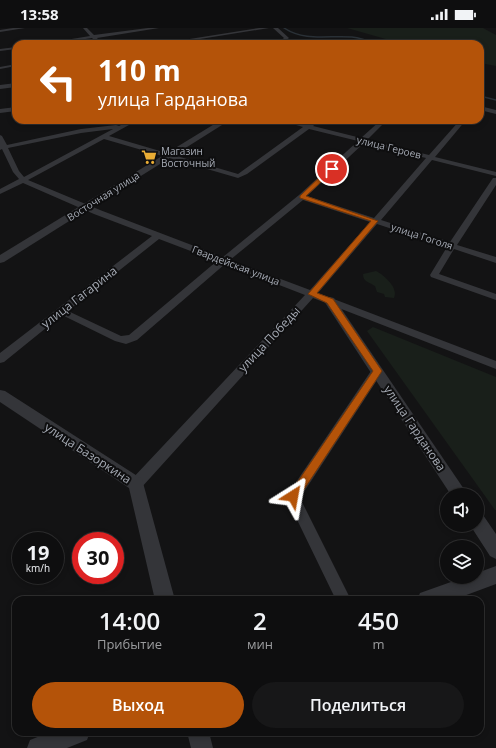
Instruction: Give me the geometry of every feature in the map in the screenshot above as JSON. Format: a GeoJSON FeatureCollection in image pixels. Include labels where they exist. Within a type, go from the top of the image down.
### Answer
{"type":"FeatureCollection","features":[{"type":"Feature","properties":{"kind":"street"},"geometry":{"type":"LineString","coordinates":[[0,31],[23,28]]}},
{"type":"Feature","properties":{"kind":"street"},"geometry":{"type":"LineString","coordinates":[[85,28],[97,40]]}},
{"type":"Feature","properties":{"kind":"street"},"geometry":{"type":"LineString","coordinates":[[72,40],[157,28]]}},
{"type":"Feature","properties":{"kind":"street"},"geometry":{"type":"LineString","coordinates":[[186,40],[267,28]]}},
{"type":"Feature","properties":{"kind":"street"},"geometry":{"type":"LineString","coordinates":[[275,28],[287,38],[284,40]]}},
{"type":"Feature","properties":{"kind":"street"},"geometry":{"type":"LineString","coordinates":[[0,50],[12,48]]}},
{"type":"Feature","properties":{"kind":"street"},"geometry":{"type":"LineString","coordinates":[[0,68],[12,66]]}},
{"type":"Feature","properties":{"kind":"street"},"geometry":{"type":"LineString","coordinates":[[0,87],[12,86]]}},
{"type":"Feature","properties":{"kind":"street"},"geometry":{"type":"LineString","coordinates":[[484,109],[496,112]]}},
{"type":"Feature","properties":{"kind":"street"},"geometry":{"type":"LineString","coordinates":[[0,111],[12,110]]}},
{"type":"Feature","properties":{"kind":"street"},"geometry":{"type":"LineString","coordinates":[[0,192],[128,124]]}},
{"type":"Feature","properties":{"kind":"street","name":"Восточная улица"},"geometry":{"type":"LineString","coordinates":[[0,260],[219,124]]}},
{"type":"Feature","properties":{"kind":"street","name":"улица Героев"},"geometry":{"type":"LineString","coordinates":[[299,124],[496,174]]}},
{"type":"Feature","properties":{"kind":"street"},"geometry":{"type":"LineString","coordinates":[[104,137],[238,176],[245,173],[311,124]]}},
{"type":"Feature","properties":{"kind":"street"},"geometry":{"type":"LineString","coordinates":[[60,311],[120,339],[126,340],[133,338],[223,261],[302,197],[380,124]]}},
{"type":"Feature","properties":{"kind":"street","name":"улица Победы"},"geometry":{"type":"LineString","coordinates":[[136,484],[312,294],[460,124]]}},
{"type":"Feature","properties":{"kind":"street"},"geometry":{"type":"LineString","coordinates":[[2,147],[81,132],[124,126]]}},
{"type":"Feature","properties":{"kind":"street"},"geometry":{"type":"LineString","coordinates":[[0,137],[2,147],[16,172],[23,180]]}},
{"type":"Feature","properties":{"kind":"street","name":"Гвардейская улица"},"geometry":{"type":"LineString","coordinates":[[23,180],[85,207],[223,261],[496,365]]}},
{"type":"Feature","properties":{"kind":"street"},"geometry":{"type":"LineString","coordinates":[[496,180],[434,275],[496,297]]}},
{"type":"Feature","properties":{"kind":"street"},"geometry":{"type":"LineString","coordinates":[[0,188],[11,186]]}},
{"type":"Feature","properties":{"kind":"street","name":"улица Гоголя"},"geometry":{"type":"LineString","coordinates":[[302,197],[496,260]]}},
{"type":"Feature","properties":{"kind":"street","name":"улица Гагарина"},"geometry":{"type":"LineString","coordinates":[[0,359],[158,235]]}},
{"type":"Feature","properties":{"kind":"street","name":"улица Гарданова"},"geometry":{"type":"LineString","coordinates":[[330,301],[455,488]]}},
{"type":"Feature","properties":{"kind":"street"},"geometry":{"type":"LineString","coordinates":[[342,596],[293,496],[377,371]]}},
{"type":"Feature","properties":{"kind":"street","name":"улица Базоркина"},"geometry":{"type":"LineString","coordinates":[[0,395],[136,484],[164,596]]}},
{"type":"Feature","properties":{"kind":"street"},"geometry":{"type":"LineString","coordinates":[[484,532],[496,550]]}},
{"type":"Feature","properties":{"kind":"street"},"geometry":{"type":"LineString","coordinates":[[438,596],[496,575]]}},
{"type":"Feature","properties":{"kind":"street"},"geometry":{"type":"LineString","coordinates":[[38,748],[70,736]]}},
{"type":"Feature","properties":{"kind":"street"},"geometry":{"type":"LineString","coordinates":[[199,736],[202,748]]}},
{"type":"Feature","properties":{"kind":"shaded area"},"geometry":{"type":"Polygon","coordinates":[[[347,28],[483,28],[496,35],[496,66],[484,64],[484,40],[389,40],[347,28]]]}},
{"type":"Feature","properties":{"kind":"shaded area"},"geometry":{"type":"Polygon","coordinates":[[[376,271],[387,279],[393,286],[395,294],[394,298],[385,297],[384,294],[377,292],[375,286],[364,279],[363,274],[376,271]]]}},
{"type":"Feature","properties":{"kind":"shaded area"},"geometry":{"type":"Polygon","coordinates":[[[373,327],[496,377],[496,510],[484,495],[484,488],[479,488],[367,331],[373,327]]]}},
{"type":"Feature","properties":{"kind":"waterway"},"geometry":{"type":"LineString","coordinates":[[284,28],[300,35],[317,37],[352,37],[365,40]]}},
{"type":"Feature","properties":{"kind":"waterway"},"geometry":{"type":"LineString","coordinates":[[484,97],[496,100]]}},
{"type":"Feature","properties":{"kind":"place","name":"Магазин Восточный"},"geometry":{"type":"Point","coordinates":[149,157]}},
{"type":"Feature","properties":{"kind":"route"},"geometry":{"type":"LineString","coordinates":[[293,496],[377,371],[330,301],[312,294],[375,221],[302,197],[332,169]]}}]}
